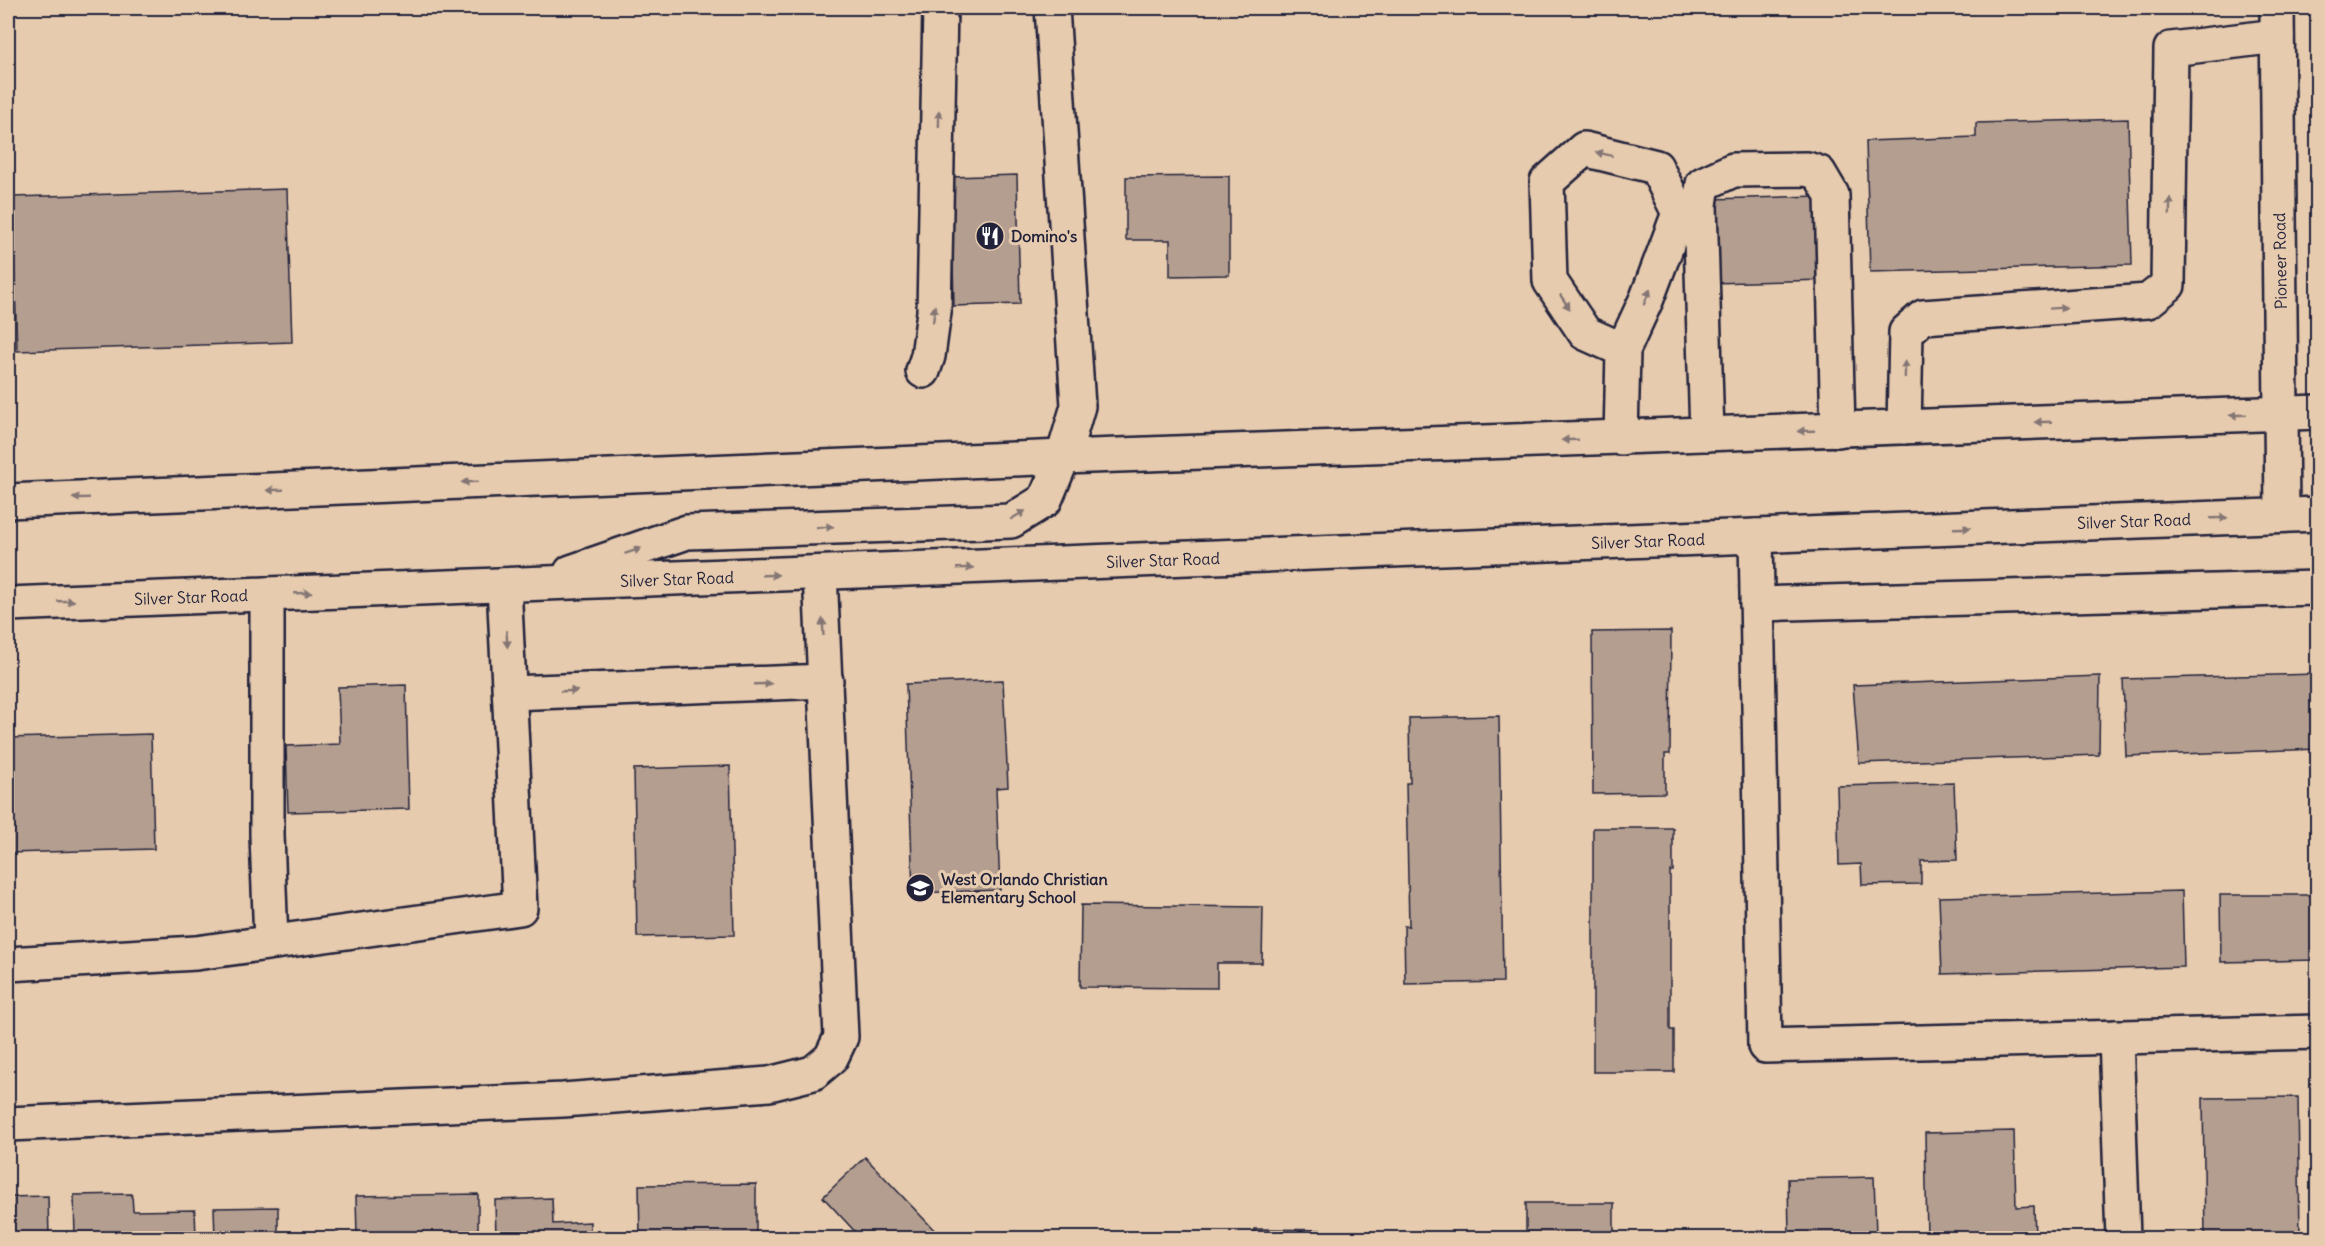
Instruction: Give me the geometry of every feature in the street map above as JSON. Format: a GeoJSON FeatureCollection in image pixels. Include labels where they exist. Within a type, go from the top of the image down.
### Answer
{"type":"FeatureCollection","features":[{"type":"Feature","properties":{"kind":"main road"},"geometry":{"type":"LineString","coordinates":[[923,371],[928,356],[934,312],[940,8]]}},
{"type":"Feature","properties":{"kind":"main road"},"geometry":{"type":"LineString","coordinates":[[538,584],[687,532],[1011,521],[1045,500],[1064,457],[1078,406],[1052,8]]}},
{"type":"Feature","properties":{"kind":"main road"},"geometry":{"type":"LineString","coordinates":[[1904,428],[1906,332],[1923,317],[2148,301],[2168,285],[2171,49],[2277,22]]}},
{"type":"Feature","properties":{"kind":"main road","name":"Pioneer Road"},"geometry":{"type":"LineString","coordinates":[[2277,22],[2282,515]]}},
{"type":"Feature","properties":{"kind":"main road"},"geometry":{"type":"LineString","coordinates":[[1621,438],[1623,350],[1647,298],[1679,213],[1656,167],[1584,149],[1547,182],[1550,281],[1585,333],[1623,350]]}},
{"type":"Feature","properties":{"kind":"main road"},"geometry":{"type":"LineString","coordinates":[[1707,434],[1700,205],[1703,184],[1733,170],[1807,169],[1819,173],[1832,195],[1838,430]]}},
{"type":"Feature","properties":{"kind":"main road"},"geometry":{"type":"LineString","coordinates":[[8,501],[1064,457],[2318,412]]}},
{"type":"Feature","properties":{"kind":"main road","name":"Silver Star Road"},"geometry":{"type":"LineString","coordinates":[[8,604],[2318,514]]}},
{"type":"Feature","properties":{"kind":"main road"},"geometry":{"type":"LineString","coordinates":[[1755,536],[1765,1046],[2318,1032]]}},
{"type":"Feature","properties":{"kind":"main road"},"geometry":{"type":"LineString","coordinates":[[8,1124],[563,1100],[769,1084],[813,1073],[831,1058],[842,1037],[820,573]]}},
{"type":"Feature","properties":{"kind":"main road"},"geometry":{"type":"LineString","coordinates":[[8,964],[196,953],[520,908],[504,585]]}},
{"type":"Feature","properties":{"kind":"main road"},"geometry":{"type":"LineString","coordinates":[[1757,604],[2318,588]]}},
{"type":"Feature","properties":{"kind":"main road"},"geometry":{"type":"LineString","coordinates":[[267,594],[267,836],[271,942]]}},
{"type":"Feature","properties":{"kind":"main road"},"geometry":{"type":"LineString","coordinates":[[510,693],[826,681]]}},
{"type":"Feature","properties":{"kind":"main road"},"geometry":{"type":"LineString","coordinates":[[2116,1037],[2123,1239]]}},
{"type":"Feature","properties":{"kind":"building"},"geometry":{"type":"Polygon","coordinates":[[[2128,119],[2132,265],[1870,272],[1866,141],[1976,137],[1976,123],[2128,119]]]}},
{"type":"Feature","properties":{"kind":"building"},"geometry":{"type":"Polygon","coordinates":[[[1017,175],[1020,304],[954,306],[951,177],[1017,175]]]}},
{"type":"Feature","properties":{"kind":"building"},"geometry":{"type":"Polygon","coordinates":[[[1229,176],[1229,275],[1170,276],[1170,240],[1126,240],[1126,177],[1229,176]]]}},
{"type":"Feature","properties":{"kind":"building"},"geometry":{"type":"Polygon","coordinates":[[[287,189],[292,342],[17,351],[12,197],[287,189]]]}},
{"type":"Feature","properties":{"kind":"building"},"geometry":{"type":"Polygon","coordinates":[[[1822,196],[1824,280],[1712,283],[1710,199],[1822,196]]]}},
{"type":"Feature","properties":{"kind":"building"},"geometry":{"type":"Polygon","coordinates":[[[1671,631],[1670,754],[1665,754],[1665,793],[1593,794],[1592,632],[1671,631]]]}},
{"type":"Feature","properties":{"kind":"building"},"geometry":{"type":"Polygon","coordinates":[[[2318,674],[2318,749],[2126,756],[2123,679],[2318,674]]]}},
{"type":"Feature","properties":{"kind":"building"},"geometry":{"type":"Polygon","coordinates":[[[2100,676],[2099,755],[1859,763],[1853,685],[2100,676]]]}},
{"type":"Feature","properties":{"kind":"building"},"geometry":{"type":"Polygon","coordinates":[[[1003,680],[1008,787],[996,788],[1000,890],[913,893],[906,684],[1003,680]]]}},
{"type":"Feature","properties":{"kind":"building"},"geometry":{"type":"Polygon","coordinates":[[[406,685],[409,809],[288,812],[286,746],[340,744],[338,687],[406,685]]]}},
{"type":"Feature","properties":{"kind":"building"},"geometry":{"type":"Polygon","coordinates":[[[1499,716],[1503,982],[1405,984],[1404,926],[1409,926],[1406,783],[1410,783],[1409,718],[1499,716]]]}},
{"type":"Feature","properties":{"kind":"building"},"geometry":{"type":"Polygon","coordinates":[[[151,734],[154,849],[8,853],[8,738],[151,734]]]}},
{"type":"Feature","properties":{"kind":"building"},"geometry":{"type":"Polygon","coordinates":[[[730,766],[734,935],[637,937],[634,769],[730,766]]]}},
{"type":"Feature","properties":{"kind":"building"},"geometry":{"type":"Polygon","coordinates":[[[1954,783],[1957,860],[1921,861],[1921,884],[1862,885],[1861,864],[1839,865],[1837,786],[1954,783]]]}},
{"type":"Feature","properties":{"kind":"building"},"geometry":{"type":"Polygon","coordinates":[[[1593,828],[1673,828],[1673,871],[1670,871],[1670,1030],[1674,1030],[1674,1072],[1593,1072],[1593,828]]]}},
{"type":"Feature","properties":{"kind":"building"},"geometry":{"type":"Polygon","coordinates":[[[2182,891],[2184,967],[1942,974],[1939,897],[2182,891]]]}},
{"type":"Feature","properties":{"kind":"building"},"geometry":{"type":"Polygon","coordinates":[[[2220,895],[2318,895],[2318,960],[2221,962],[2220,895]]]}},
{"type":"Feature","properties":{"kind":"building"},"geometry":{"type":"Polygon","coordinates":[[[1081,905],[1263,907],[1262,963],[1217,963],[1217,988],[1080,987],[1081,905]]]}},
{"type":"Feature","properties":{"kind":"building"},"geometry":{"type":"Polygon","coordinates":[[[2298,1097],[2300,1238],[2205,1238],[2203,1098],[2298,1097]]]}},
{"type":"Feature","properties":{"kind":"building"},"geometry":{"type":"Polygon","coordinates":[[[2014,1131],[2016,1207],[2034,1206],[2035,1238],[1927,1238],[1925,1133],[2014,1131]]]}},
{"type":"Feature","properties":{"kind":"building"},"geometry":{"type":"Polygon","coordinates":[[[865,1157],[942,1238],[861,1238],[823,1197],[865,1157]]]}},
{"type":"Feature","properties":{"kind":"building"},"geometry":{"type":"Polygon","coordinates":[[[1874,1177],[1876,1235],[1789,1237],[1788,1179],[1874,1177]]]}},
{"type":"Feature","properties":{"kind":"building"},"geometry":{"type":"Polygon","coordinates":[[[756,1184],[756,1238],[640,1238],[639,1185],[756,1184]]]}},
{"type":"Feature","properties":{"kind":"building"},"geometry":{"type":"Polygon","coordinates":[[[132,1194],[133,1211],[195,1210],[196,1238],[75,1238],[74,1195],[132,1194]]]}},
{"type":"Feature","properties":{"kind":"building"},"geometry":{"type":"Polygon","coordinates":[[[478,1194],[478,1238],[357,1238],[356,1196],[478,1194]]]}},
{"type":"Feature","properties":{"kind":"building"},"geometry":{"type":"Polygon","coordinates":[[[48,1196],[49,1238],[8,1238],[8,1197],[48,1196]]]}},
{"type":"Feature","properties":{"kind":"building"},"geometry":{"type":"Polygon","coordinates":[[[552,1198],[553,1224],[590,1222],[590,1238],[496,1238],[495,1200],[552,1198]]]}},
{"type":"Feature","properties":{"kind":"building"},"geometry":{"type":"Polygon","coordinates":[[[1526,1203],[1614,1203],[1614,1238],[1526,1238],[1526,1203]]]}},
{"type":"Feature","properties":{"kind":"building"},"geometry":{"type":"Polygon","coordinates":[[[278,1207],[278,1235],[338,1233],[338,1238],[215,1238],[214,1208],[278,1207]]]}},
{"type":"Feature","properties":{"kind":"building"},"geometry":{"type":"Polygon","coordinates":[[[1254,1229],[1329,1230],[1329,1238],[1254,1238],[1254,1229]]]}},
{"type":"Feature","properties":{"kind":"place","name":"Domino's"},"geometry":{"type":"Point","coordinates":[990,236]}},
{"type":"Feature","properties":{"kind":"place","name":"West Orlando Christian Elementary School"},"geometry":{"type":"Point","coordinates":[920,888]}}]}
